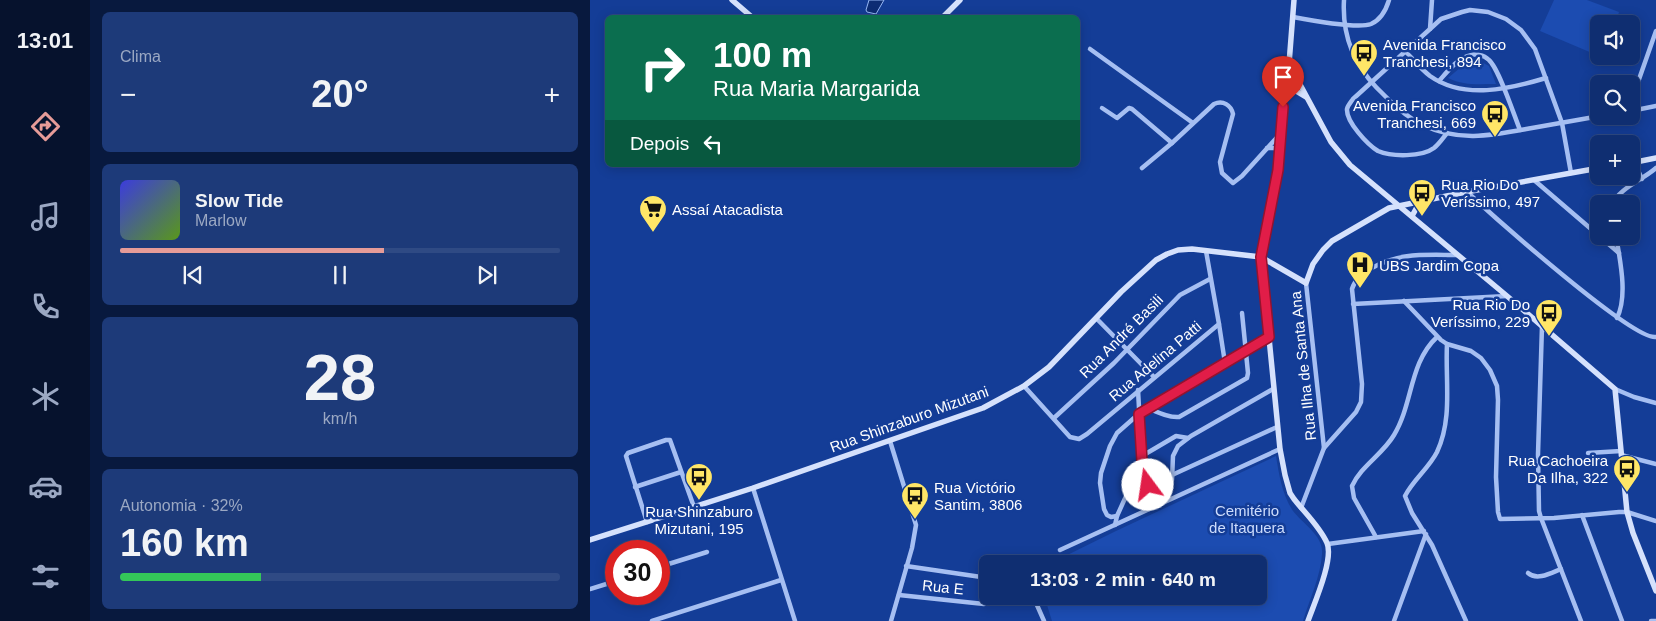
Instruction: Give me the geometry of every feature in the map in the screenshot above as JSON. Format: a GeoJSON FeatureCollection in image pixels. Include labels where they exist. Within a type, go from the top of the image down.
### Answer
{"type":"FeatureCollection","features":[{"type":"Feature","properties":{"kind":"street"},"geometry":{"type":"LineString","coordinates":[[732,0],[750,15]]}},
{"type":"Feature","properties":{"kind":"street"},"geometry":{"type":"LineString","coordinates":[[945,15],[960,0]]}},
{"type":"Feature","properties":{"kind":"street"},"geometry":{"type":"LineString","coordinates":[[1294,0],[1289,64],[1284,90],[1280,150],[1261,257],[1277,427],[1288,485],[1290,493],[1328,544],[1326,567],[1308,621]]}},
{"type":"Feature","properties":{"kind":"street"},"geometry":{"type":"LineString","coordinates":[[1344,0],[1344,24],[1347,38],[1357,62],[1372,82],[1402,112],[1423,125],[1447,133],[1480,137],[1590,118]]}},
{"type":"Feature","properties":{"kind":"street"},"geometry":{"type":"LineString","coordinates":[[1293,17],[1364,26],[1377,20],[1383,13],[1389,0]]}},
{"type":"Feature","properties":{"kind":"street"},"geometry":{"type":"LineString","coordinates":[[1430,29],[1432,0]]}},
{"type":"Feature","properties":{"kind":"street"},"geometry":{"type":"LineString","coordinates":[[1447,133],[1434,148],[1424,152],[1408,155],[1390,155],[1374,148],[1361,136],[1353,125],[1347,109],[1353,99],[1441,20],[1462,12],[1480,11],[1498,16],[1514,24],[1528,37],[1540,60],[1562,123],[1570,173]]}},
{"type":"Feature","properties":{"kind":"street"},"geometry":{"type":"LineString","coordinates":[[1640,76],[1656,31]]}},
{"type":"Feature","properties":{"kind":"street"},"geometry":{"type":"LineString","coordinates":[[1090,49],[1193,123]]}},
{"type":"Feature","properties":{"kind":"street"},"geometry":{"type":"LineString","coordinates":[[1405,52],[1429,76],[1458,88],[1470,90],[1504,89],[1546,78]]}},
{"type":"Feature","properties":{"kind":"street"},"geometry":{"type":"LineString","coordinates":[[1439,81],[1462,59],[1468,56],[1478,55],[1488,58],[1504,89],[1520,130]]}},
{"type":"Feature","properties":{"kind":"street"},"geometry":{"type":"LineString","coordinates":[[1289,64],[1331,142],[1350,165],[1458,254],[1615,389],[1656,403]]}},
{"type":"Feature","properties":{"kind":"street"},"geometry":{"type":"LineString","coordinates":[[1284,90],[1296,91],[1307,98]]}},
{"type":"Feature","properties":{"kind":"street"},"geometry":{"type":"LineString","coordinates":[[1142,168],[1218,102],[1224,102],[1231,108],[1233,114],[1220,162],[1222,173],[1232,183],[1242,176],[1281,133]]}},
{"type":"Feature","properties":{"kind":"street"},"geometry":{"type":"LineString","coordinates":[[1640,109],[1656,106]]}},
{"type":"Feature","properties":{"kind":"street"},"geometry":{"type":"LineString","coordinates":[[1102,108],[1117,118],[1129,108],[1132,109],[1172,143]]}},
{"type":"Feature","properties":{"kind":"street"},"geometry":{"type":"LineString","coordinates":[[1267,148],[1280,150]]}},
{"type":"Feature","properties":{"kind":"street"},"geometry":{"type":"LineString","coordinates":[[1640,161],[1656,158]]}},
{"type":"Feature","properties":{"kind":"street"},"geometry":{"type":"LineString","coordinates":[[1618,195],[1623,190],[1642,180],[1656,168]]}},
{"type":"Feature","properties":{"kind":"street","name":"Rua Ilha de Santa Ana"},"geometry":{"type":"LineString","coordinates":[[1301,508],[1324,448],[1306,283],[1313,264],[1323,250],[1332,241],[1388,208],[1421,200],[1590,170]]}},
{"type":"Feature","properties":{"kind":"street"},"geometry":{"type":"LineString","coordinates":[[1640,176],[1642,180]]}},
{"type":"Feature","properties":{"kind":"street"},"geometry":{"type":"LineString","coordinates":[[1534,180],[1619,253]]}},
{"type":"Feature","properties":{"kind":"street"},"geometry":{"type":"LineString","coordinates":[[1466,192],[1617,318],[1642,334],[1653,338],[1656,337]]}},
{"type":"Feature","properties":{"kind":"street"},"geometry":{"type":"LineString","coordinates":[[1412,216],[1421,200]]}},
{"type":"Feature","properties":{"kind":"street"},"geometry":{"type":"LineString","coordinates":[[1617,318],[1622,300],[1618,245]]}},
{"type":"Feature","properties":{"kind":"street","name":"Rua Shinzaburo Mizutani"},"geometry":{"type":"LineString","coordinates":[[590,540],[753,488],[976,410],[1024,386],[1049,367],[1156,260],[1178,250],[1261,257],[1306,283]]}},
{"type":"Feature","properties":{"kind":"street","name":"Rua Adelina Patti"},"geometry":{"type":"LineString","coordinates":[[1054,418],[1070,438],[1079,439],[1219,324],[1206,251]]}},
{"type":"Feature","properties":{"kind":"street"},"geometry":{"type":"LineString","coordinates":[[1324,448],[1356,412],[1361,402],[1362,384],[1352,289],[1354,283],[1366,272],[1394,258],[1409,255],[1458,254]]}},
{"type":"Feature","properties":{"kind":"street","name":"Rua André Basili"},"geometry":{"type":"LineString","coordinates":[[1054,418],[1128,350],[1180,295],[1210,279]]}},
{"type":"Feature","properties":{"kind":"street"},"geometry":{"type":"LineString","coordinates":[[1353,304],[1507,296]]}},
{"type":"Feature","properties":{"kind":"street"},"geometry":{"type":"LineString","coordinates":[[1404,301],[1437,337],[1448,344],[1463,348],[1481,358],[1490,370],[1497,386],[1498,400],[1496,456],[1498,512],[1500,519],[1582,516],[1627,512],[1656,521]]}},
{"type":"Feature","properties":{"kind":"street"},"geometry":{"type":"LineString","coordinates":[[1148,408],[1176,418],[1239,383],[1248,376],[1242,313]]}},
{"type":"Feature","properties":{"kind":"street"},"geometry":{"type":"LineString","coordinates":[[1096,318],[1154,377]]}},
{"type":"Feature","properties":{"kind":"street"},"geometry":{"type":"LineString","coordinates":[[1219,324],[1225,363]]}},
{"type":"Feature","properties":{"kind":"street"},"geometry":{"type":"LineString","coordinates":[[1542,326],[1538,503],[1541,518],[1581,621]]}},
{"type":"Feature","properties":{"kind":"street"},"geometry":{"type":"LineString","coordinates":[[1114,517],[1105,512],[1100,487],[1101,473],[1117,432],[1148,408],[1269,337]]}},
{"type":"Feature","properties":{"kind":"street"},"geometry":{"type":"LineString","coordinates":[[1376,537],[1353,495],[1352,486],[1358,476],[1394,436],[1418,365],[1425,350],[1437,337]]}},
{"type":"Feature","properties":{"kind":"street"},"geometry":{"type":"LineString","coordinates":[[1448,344],[1448,402],[1442,437],[1434,458],[1405,496],[1412,513],[1425,532],[1466,621]]}},
{"type":"Feature","properties":{"kind":"street"},"geometry":{"type":"LineString","coordinates":[[1024,386],[1054,418]]}},
{"type":"Feature","properties":{"kind":"street"},"geometry":{"type":"LineString","coordinates":[[1166,502],[1175,450],[1188,438],[1273,389]]}},
{"type":"Feature","properties":{"kind":"street"},"geometry":{"type":"LineString","coordinates":[[1615,389],[1627,512],[1633,533],[1656,591]]}},
{"type":"Feature","properties":{"kind":"street"},"geometry":{"type":"LineString","coordinates":[[1138,390],[1142,459],[1150,491],[1160,504]]}},
{"type":"Feature","properties":{"kind":"street"},"geometry":{"type":"LineString","coordinates":[[1172,475],[1277,427]]}},
{"type":"Feature","properties":{"kind":"street"},"geometry":{"type":"LineString","coordinates":[[1115,525],[1114,517],[1142,459],[1176,436],[1188,438]]}},
{"type":"Feature","properties":{"kind":"street"},"geometry":{"type":"LineString","coordinates":[[647,522],[626,458],[628,453],[666,440],[670,440],[694,507]]}},
{"type":"Feature","properties":{"kind":"street"},"geometry":{"type":"LineString","coordinates":[[890,441],[916,524],[893,620]]}},
{"type":"Feature","properties":{"kind":"street"},"geometry":{"type":"LineString","coordinates":[[1060,550],[1280,449]]}},
{"type":"Feature","properties":{"kind":"street"},"geometry":{"type":"LineString","coordinates":[[1588,453],[1621,453],[1656,464]]}},
{"type":"Feature","properties":{"kind":"street"},"geometry":{"type":"LineString","coordinates":[[635,486],[681,472]]}},
{"type":"Feature","properties":{"kind":"street"},"geometry":{"type":"LineString","coordinates":[[753,488],[795,621]]}},
{"type":"Feature","properties":{"kind":"street"},"geometry":{"type":"LineString","coordinates":[[1582,516],[1622,621]]}},
{"type":"Feature","properties":{"kind":"street"},"geometry":{"type":"LineString","coordinates":[[1328,544],[1425,532]]}},
{"type":"Feature","properties":{"kind":"street"},"geometry":{"type":"LineString","coordinates":[[1394,621],[1425,532]]}},
{"type":"Feature","properties":{"kind":"street"},"geometry":{"type":"LineString","coordinates":[[670,564],[707,552]]}},
{"type":"Feature","properties":{"kind":"street"},"geometry":{"type":"LineString","coordinates":[[906,566],[979,577]]}},
{"type":"Feature","properties":{"kind":"street"},"geometry":{"type":"LineString","coordinates":[[1528,573],[1536,577],[1561,569]]}},
{"type":"Feature","properties":{"kind":"street"},"geometry":{"type":"LineString","coordinates":[[652,621],[781,580]]}},
{"type":"Feature","properties":{"kind":"street"},"geometry":{"type":"LineString","coordinates":[[590,589],[605,584]]}},
{"type":"Feature","properties":{"kind":"street","name":"Rua E"},"geometry":{"type":"LineString","coordinates":[[899,595],[979,603]]}},
{"type":"Feature","properties":{"kind":"street"},"geometry":{"type":"LineString","coordinates":[[1037,605],[1044,621]]}},
{"type":"Feature","properties":{"kind":"green space"},"geometry":{"type":"Polygon","coordinates":[[[1554,0],[1587,0],[1619,12],[1618,15],[1590,15],[1590,52],[1540,31],[1554,0]]]}},
{"type":"Feature","properties":{"kind":"green space"},"geometry":{"type":"Polygon","coordinates":[[[1478,60],[1489,66],[1496,84],[1466,83],[1448,78],[1467,62],[1478,60]]]}},
{"type":"Feature","properties":{"kind":"green space","name":"Cemitério de Itaquera"},"geometry":{"type":"Polygon","coordinates":[[[1276,456],[1289,505],[1316,536],[1322,548],[1319,571],[1303,621],[1052,621],[1047,605],[1267,605],[1267,555],[1067,555],[1276,456]]]}},
{"type":"Feature","properties":{"kind":"shaded area"},"geometry":{"type":"Polygon","coordinates":[[[869,0],[884,0],[876,14],[866,10],[869,0]]]}},
{"type":"Feature","properties":{"kind":"place","name":"Avenida Francisco Tranchesi, 894"},"geometry":{"type":"Point","coordinates":[1364,77]}},
{"type":"Feature","properties":{"kind":"place","name":"Avenida Francisco Tranchesi, 669"},"geometry":{"type":"Point","coordinates":[1495,138]}},
{"type":"Feature","properties":{"kind":"place","name":"Rua Rio Do Veríssimo, 497"},"geometry":{"type":"Point","coordinates":[1422,217]}},
{"type":"Feature","properties":{"kind":"place","name":"Assaí Atacadista"},"geometry":{"type":"Point","coordinates":[653,233]}},
{"type":"Feature","properties":{"kind":"place","name":"UBS Jardim Copa"},"geometry":{"type":"Point","coordinates":[1360,289]}},
{"type":"Feature","properties":{"kind":"place","name":"Rua Rio Do Veríssimo, 229"},"geometry":{"type":"Point","coordinates":[1549,337]}},
{"type":"Feature","properties":{"kind":"place","name":"Rua Cachoeira Da Ilha, 322"},"geometry":{"type":"Point","coordinates":[1627,493]}},
{"type":"Feature","properties":{"kind":"place","name":"Rua Shinzaburo Mizutani, 195"},"geometry":{"type":"Point","coordinates":[699,501]}},
{"type":"Feature","properties":{"kind":"place","name":"Rua Victório Santim, 3806"},"geometry":{"type":"Point","coordinates":[915,520]}},
{"type":"Feature","properties":{"kind":"route"},"geometry":{"type":"LineString","coordinates":[[1148,485],[1142,461],[1139,414],[1269,337],[1261,257],[1278,170],[1283,107]]}}]}
